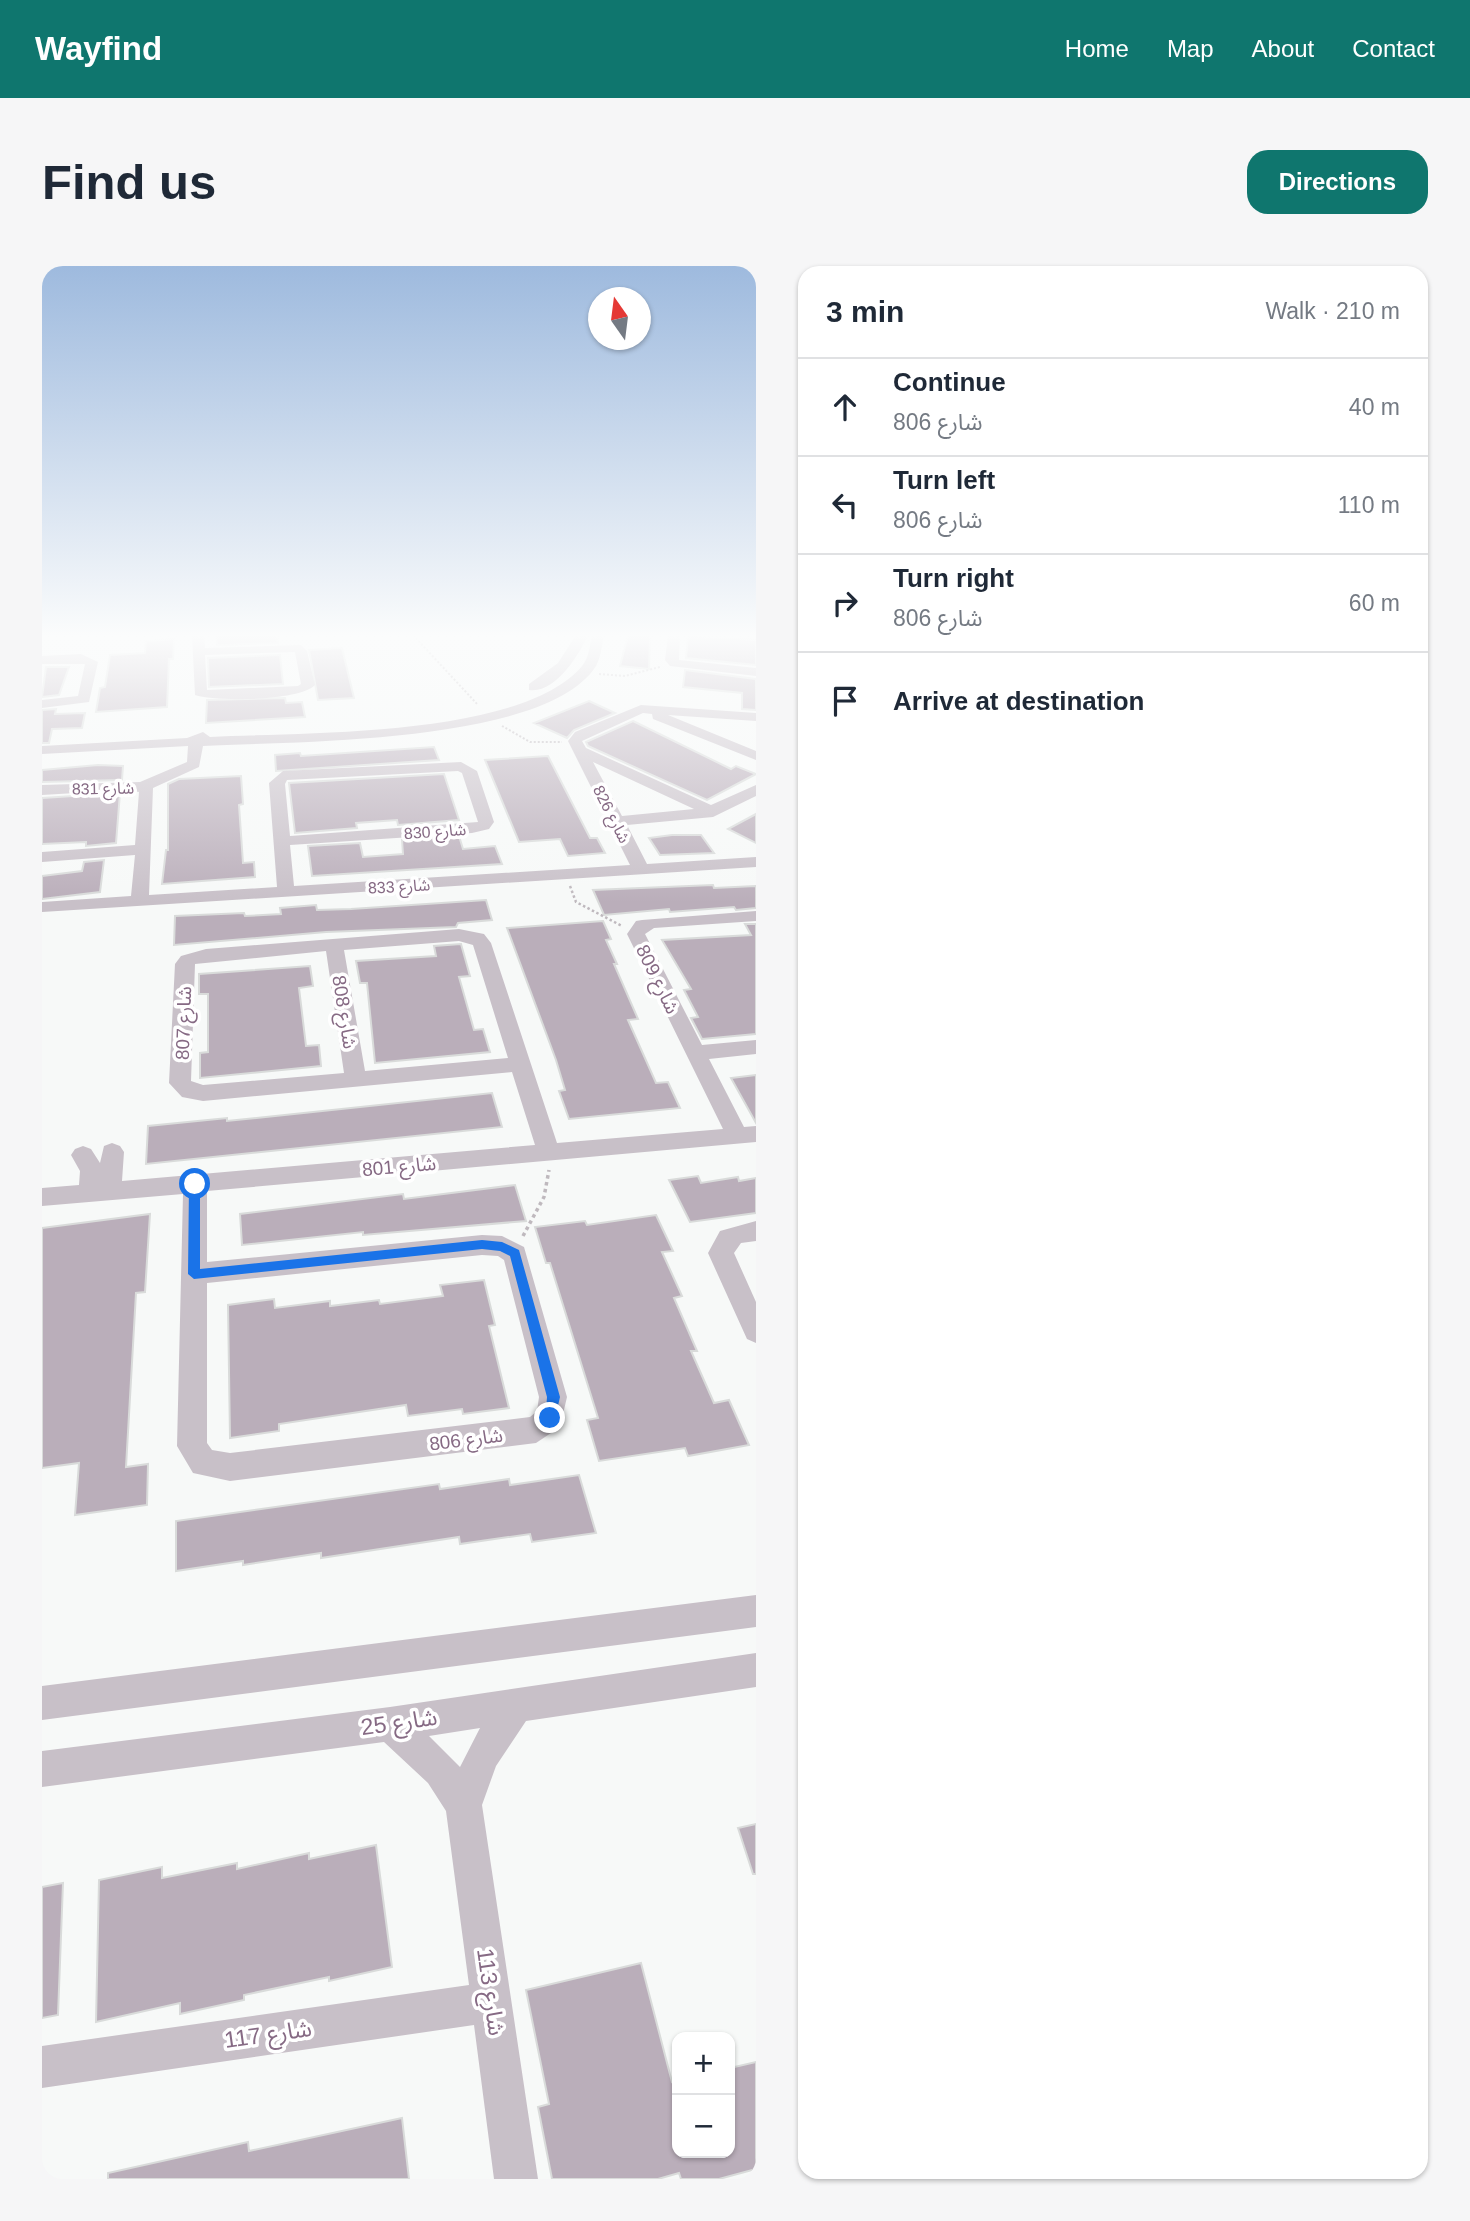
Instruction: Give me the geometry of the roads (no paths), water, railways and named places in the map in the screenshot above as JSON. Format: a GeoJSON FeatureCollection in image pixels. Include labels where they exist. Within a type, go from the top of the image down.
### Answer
{"type":"FeatureCollection","features":[{"type":"Feature","properties":{"kind":"street"},"geometry":{"type":"LineString","coordinates":[[42,739],[324,724]]}},
{"type":"Feature","properties":{"kind":"street"},"geometry":{"type":"LineString","coordinates":[[42,748],[413,730],[459,724]]}},
{"type":"Feature","properties":{"kind":"street"},"geometry":{"type":"LineString","coordinates":[[605,724],[580,735],[577,746],[713,812]]}},
{"type":"Feature","properties":{"kind":"street"},"geometry":{"type":"LineString","coordinates":[[678,724],[756,756]]}},
{"type":"Feature","properties":{"kind":"street"},"geometry":{"type":"LineString","coordinates":[[142,788],[194,764],[196,742],[193,739],[288,727]]}},
{"type":"Feature","properties":{"kind":"street"},"geometry":{"type":"LineString","coordinates":[[42,748],[143,739],[140,734]]}},
{"type":"Feature","properties":{"kind":"street","name":"شارع 826"},"geometry":{"type":"LineString","coordinates":[[577,746],[641,869]]}},
{"type":"Feature","properties":{"kind":"street","name":"شارع 830"},"geometry":{"type":"LineString","coordinates":[[282,841],[472,828],[483,826],[486,822],[469,771],[461,766],[291,775],[280,778],[277,783],[286,892]]}},
{"type":"Feature","properties":{"kind":"street","name":"شارع 831"},"geometry":{"type":"LineString","coordinates":[[42,790],[125,785],[147,791],[140,901]]}},
{"type":"Feature","properties":{"kind":"street"},"geometry":{"type":"LineString","coordinates":[[616,821],[713,812],[756,790]]}},
{"type":"Feature","properties":{"kind":"street"},"geometry":{"type":"LineString","coordinates":[[42,857],[143,849]]}},
{"type":"Feature","properties":{"kind":"street","name":"شارع 833"},"geometry":{"type":"LineString","coordinates":[[42,907],[756,862]]}},
{"type":"Feature","properties":{"kind":"street","name":"شارع 809"},"geometry":{"type":"LineString","coordinates":[[746,1134],[695,1053],[636,934],[642,925],[654,923],[756,916]]}},
{"type":"Feature","properties":{"kind":"street","name":"شارع 807"},"geometry":{"type":"LineString","coordinates":[[521,1065],[190,1092],[180,1083],[185,964],[188,960],[206,955],[459,935],[477,938],[482,943],[521,1065],[549,1153]]}},
{"type":"Feature","properties":{"kind":"street","name":"شارع 808"},"geometry":{"type":"LineString","coordinates":[[334,944],[356,1079]]}},
{"type":"Feature","properties":{"kind":"street"},"geometry":{"type":"LineString","coordinates":[[695,1053],[756,1047]]}},
{"type":"Feature","properties":{"kind":"street","name":"شارع 801"},"geometry":{"type":"LineString","coordinates":[[42,1198],[746,1134]]}},
{"type":"Feature","properties":{"kind":"street"},"geometry":{"type":"LineString","coordinates":[[99,1193],[112,1152]]}},
{"type":"Feature","properties":{"kind":"street"},"geometry":{"type":"LineString","coordinates":[[83,1155],[99,1193]]}},
{"type":"Feature","properties":{"kind":"street","name":"شارع 806"},"geometry":{"type":"LineString","coordinates":[[194,1274],[482,1245],[502,1246],[515,1254],[554,1397],[550,1418],[536,1430],[229,1468],[203,1463],[192,1446],[195,1184]]}},
{"type":"Feature","properties":{"kind":"street"},"geometry":{"type":"LineString","coordinates":[[756,1231],[733,1234],[724,1241],[721,1253],[756,1331]]}},
{"type":"Feature","properties":{"kind":"street"},"geometry":{"type":"LineString","coordinates":[[42,1703],[754,1614]]}},
{"type":"Feature","properties":{"kind":"street","name":"شارع 25"},"geometry":{"type":"LineString","coordinates":[[42,1769],[390,1724],[756,1671]]}},
{"type":"Feature","properties":{"kind":"street","name":"شارع 113"},"geometry":{"type":"LineString","coordinates":[[464,1805],[482,1756],[517,1704]]}},
{"type":"Feature","properties":{"kind":"street","name":"شارع 113"},"geometry":{"type":"LineString","coordinates":[[390,1724],[441,1770],[464,1805],[516,2179]]}},
{"type":"Feature","properties":{"kind":"street","name":"شارع 117"},"geometry":{"type":"LineString","coordinates":[[42,2067],[493,2001]]}}]}
